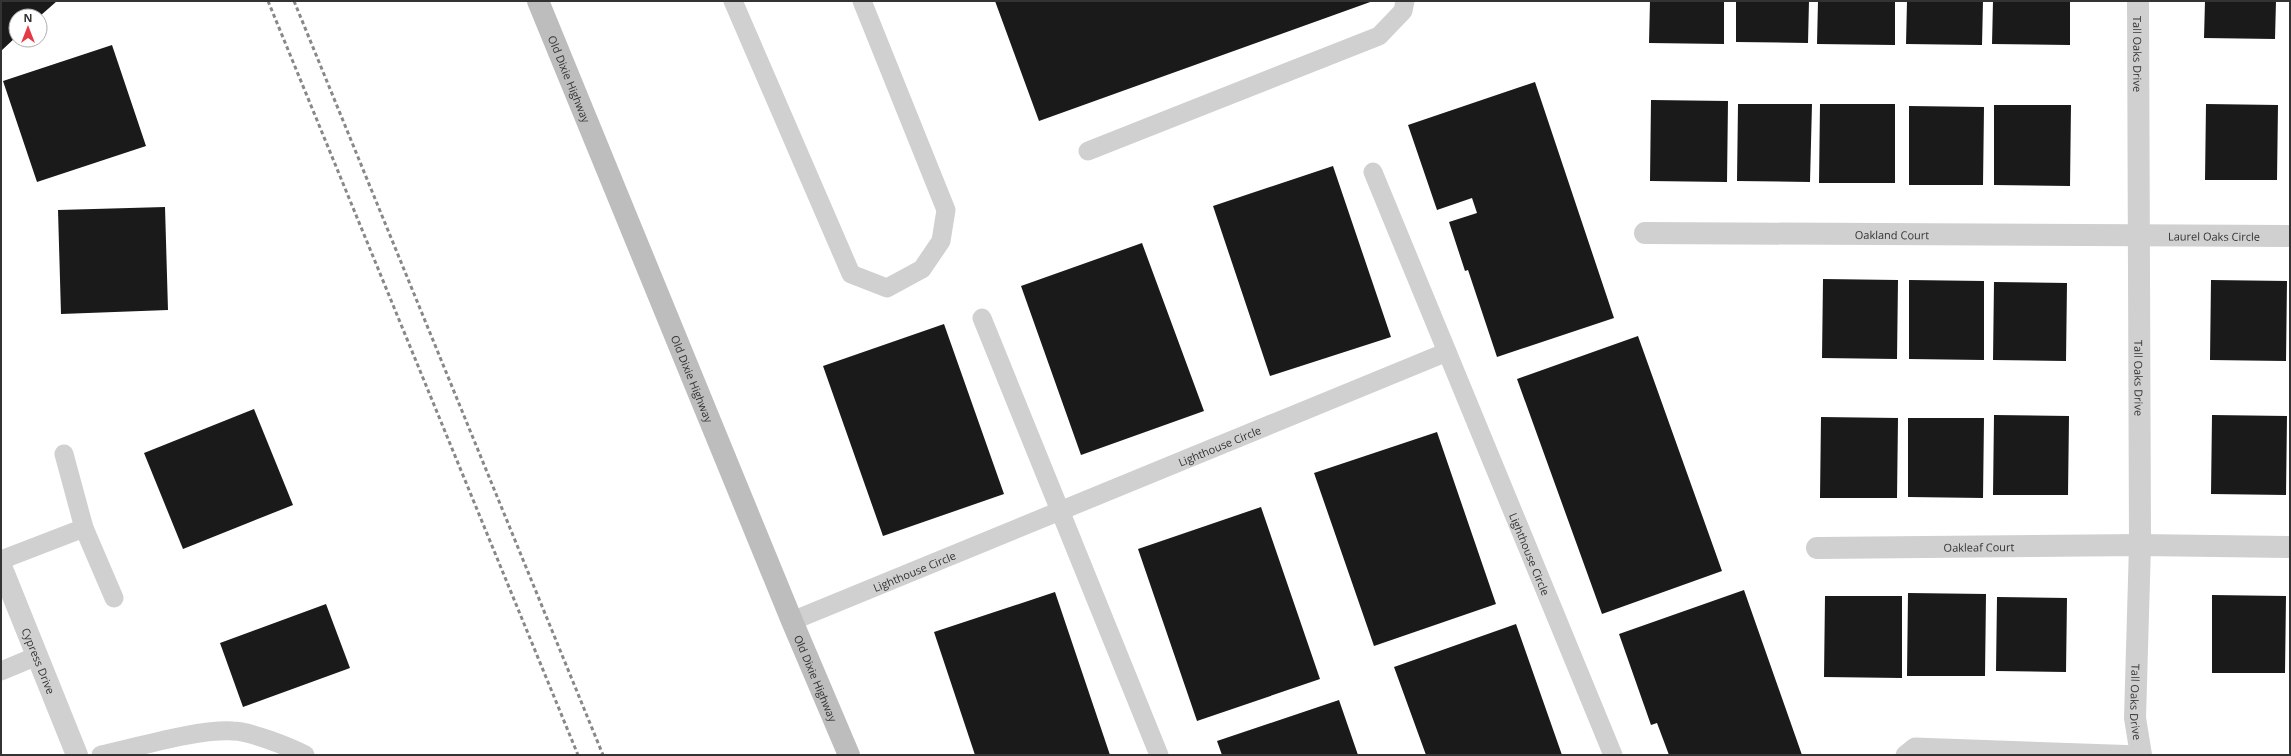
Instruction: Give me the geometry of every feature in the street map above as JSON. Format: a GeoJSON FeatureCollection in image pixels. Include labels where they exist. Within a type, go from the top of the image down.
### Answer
{"type":"FeatureCollection","features":[{"type":"Feature","properties":{"kind":"street","name":"Old Dixie Highway"},"geometry":{"type":"LineString","coordinates":[[538,1],[848,755]]}},
{"type":"Feature","properties":{"kind":"street","name":"Tall Oaks Drive"},"geometry":{"type":"LineString","coordinates":[[2138,1],[2140,545],[2135,718],[2140,755]]}},
{"type":"Feature","properties":{"kind":"street","name":"Oakland Court"},"geometry":{"type":"LineString","coordinates":[[1645,234],[2138,237]]}},
{"type":"Feature","properties":{"kind":"street","name":"Laurel Oaks Circle"},"geometry":{"type":"LineString","coordinates":[[2138,237],[2290,236]]}},
{"type":"Feature","properties":{"kind":"street"},"geometry":{"type":"LineString","coordinates":[[2140,545],[2290,546]]}},
{"type":"Feature","properties":{"kind":"street","name":"Oakleaf Court"},"geometry":{"type":"LineString","coordinates":[[1817,548],[2140,545]]}},
{"type":"Feature","properties":{"kind":"street","name":"Cypress Drive"},"geometry":{"type":"LineString","coordinates":[[1,566],[77,755]]}},
{"type":"Feature","properties":{"kind":"lane"},"geometry":{"type":"LineString","coordinates":[[733,1],[851,274],[887,288],[922,269],[941,241],[946,210],[862,1]]}},
{"type":"Feature","properties":{"kind":"lane"},"geometry":{"type":"LineString","coordinates":[[1088,151],[1379,36],[1403,12],[1405,1]]}},
{"type":"Feature","properties":{"kind":"lane","name":"Lighthouse Circle"},"geometry":{"type":"LineString","coordinates":[[1373,172],[1613,755]]}},
{"type":"Feature","properties":{"kind":"lane"},"geometry":{"type":"LineString","coordinates":[[982,318],[1159,755]]}},
{"type":"Feature","properties":{"kind":"lane","name":"Lighthouse Circle"},"geometry":{"type":"LineString","coordinates":[[792,621],[1447,352]]}},
{"type":"Feature","properties":{"kind":"lane"},"geometry":{"type":"LineString","coordinates":[[64,454],[84,528],[114,598]]}},
{"type":"Feature","properties":{"kind":"lane"},"geometry":{"type":"LineString","coordinates":[[1,560],[84,528]]}},
{"type":"Feature","properties":{"kind":"lane"},"geometry":{"type":"LineString","coordinates":[[1,672],[37,656]]}},
{"type":"Feature","properties":{"kind":"lane"},"geometry":{"type":"LineString","coordinates":[[101,755],[203,733],[234,731],[289,746],[305,755]]}},
{"type":"Feature","properties":{"kind":"lane"},"geometry":{"type":"LineString","coordinates":[[1905,755],[1915,746],[1987,752],[2140,755]]}},
{"type":"Feature","properties":{"kind":"building"},"geometry":{"type":"Polygon","coordinates":[[[1,1],[57,1],[48,9],[8,8],[8,44],[1,51],[1,1]]]}},
{"type":"Feature","properties":{"kind":"building"},"geometry":{"type":"Polygon","coordinates":[[[995,1],[1373,1],[1039,121],[995,1]]]}},
{"type":"Feature","properties":{"kind":"building"},"geometry":{"type":"Polygon","coordinates":[[[1650,1],[1724,1],[1724,44],[1649,43],[1650,1]]]}},
{"type":"Feature","properties":{"kind":"building"},"geometry":{"type":"Polygon","coordinates":[[[1736,1],[1809,1],[1808,43],[1736,42],[1736,1]]]}},
{"type":"Feature","properties":{"kind":"building"},"geometry":{"type":"Polygon","coordinates":[[[1818,1],[1895,1],[1895,45],[1817,44],[1818,1]]]}},
{"type":"Feature","properties":{"kind":"building"},"geometry":{"type":"Polygon","coordinates":[[[1907,1],[1983,1],[1982,45],[1906,44],[1907,1]]]}},
{"type":"Feature","properties":{"kind":"building"},"geometry":{"type":"Polygon","coordinates":[[[1993,1],[2070,1],[2070,45],[1992,44],[1993,1]]]}},
{"type":"Feature","properties":{"kind":"building"},"geometry":{"type":"Polygon","coordinates":[[[2205,1],[2276,1],[2275,39],[2204,38],[2205,1]]]}},
{"type":"Feature","properties":{"kind":"building"},"geometry":{"type":"Polygon","coordinates":[[[112,45],[146,146],[37,182],[3,81],[112,45]]]}},
{"type":"Feature","properties":{"kind":"building"},"geometry":{"type":"Polygon","coordinates":[[[1535,82],[1614,318],[1497,357],[1468,270],[1465,271],[1449,222],[1477,213],[1472,198],[1437,210],[1408,125],[1535,82]]]}},
{"type":"Feature","properties":{"kind":"building"},"geometry":{"type":"Polygon","coordinates":[[[1651,100],[1728,101],[1727,182],[1650,181],[1651,100]]]}},
{"type":"Feature","properties":{"kind":"building"},"geometry":{"type":"Polygon","coordinates":[[[1738,104],[1812,104],[1810,182],[1737,181],[1738,104]]]}},
{"type":"Feature","properties":{"kind":"building"},"geometry":{"type":"Polygon","coordinates":[[[1820,104],[1895,104],[1895,183],[1819,183],[1820,104]]]}},
{"type":"Feature","properties":{"kind":"building"},"geometry":{"type":"Polygon","coordinates":[[[2206,104],[2278,105],[2277,180],[2205,180],[2206,104]]]}},
{"type":"Feature","properties":{"kind":"building"},"geometry":{"type":"Polygon","coordinates":[[[1994,105],[2071,105],[2070,186],[1994,185],[1994,105]]]}},
{"type":"Feature","properties":{"kind":"building"},"geometry":{"type":"Polygon","coordinates":[[[1909,106],[1984,107],[1983,185],[1909,185],[1909,106]]]}},
{"type":"Feature","properties":{"kind":"building"},"geometry":{"type":"Polygon","coordinates":[[[1333,166],[1391,337],[1270,376],[1213,206],[1333,166]]]}},
{"type":"Feature","properties":{"kind":"building"},"geometry":{"type":"Polygon","coordinates":[[[165,207],[168,310],[61,314],[58,210],[165,207]]]}},
{"type":"Feature","properties":{"kind":"building"},"geometry":{"type":"Polygon","coordinates":[[[1142,243],[1204,411],[1081,455],[1021,286],[1142,243]]]}},
{"type":"Feature","properties":{"kind":"building"},"geometry":{"type":"Polygon","coordinates":[[[1823,279],[1898,280],[1897,359],[1822,358],[1823,279]]]}},
{"type":"Feature","properties":{"kind":"building"},"geometry":{"type":"Polygon","coordinates":[[[1909,280],[1984,281],[1984,360],[1909,359],[1909,280]]]}},
{"type":"Feature","properties":{"kind":"building"},"geometry":{"type":"Polygon","coordinates":[[[2211,280],[2287,281],[2286,361],[2210,360],[2211,280]]]}},
{"type":"Feature","properties":{"kind":"building"},"geometry":{"type":"Polygon","coordinates":[[[1994,282],[2067,283],[2066,361],[1993,360],[1994,282]]]}},
{"type":"Feature","properties":{"kind":"building"},"geometry":{"type":"Polygon","coordinates":[[[944,324],[1004,494],[883,536],[823,366],[944,324]]]}},
{"type":"Feature","properties":{"kind":"building"},"geometry":{"type":"Polygon","coordinates":[[[1638,336],[1722,571],[1602,614],[1517,379],[1638,336]]]}},
{"type":"Feature","properties":{"kind":"building"},"geometry":{"type":"Polygon","coordinates":[[[254,409],[293,505],[183,549],[144,453],[254,409]]]}},
{"type":"Feature","properties":{"kind":"building"},"geometry":{"type":"Polygon","coordinates":[[[1994,415],[2069,416],[2068,495],[1993,495],[1994,415]]]}},
{"type":"Feature","properties":{"kind":"building"},"geometry":{"type":"Polygon","coordinates":[[[2212,415],[2287,416],[2286,495],[2211,494],[2212,415]]]}},
{"type":"Feature","properties":{"kind":"building"},"geometry":{"type":"Polygon","coordinates":[[[1821,417],[1898,418],[1897,498],[1820,498],[1821,417]]]}},
{"type":"Feature","properties":{"kind":"building"},"geometry":{"type":"Polygon","coordinates":[[[1908,418],[1984,418],[1983,498],[1908,497],[1908,418]]]}},
{"type":"Feature","properties":{"kind":"building"},"geometry":{"type":"Polygon","coordinates":[[[1437,432],[1496,604],[1374,646],[1314,473],[1437,432]]]}},
{"type":"Feature","properties":{"kind":"building"},"geometry":{"type":"Polygon","coordinates":[[[1261,507],[1320,679],[1197,721],[1138,549],[1261,507]]]}},
{"type":"Feature","properties":{"kind":"building"},"geometry":{"type":"Polygon","coordinates":[[[1744,590],[1802,755],[1669,755],[1657,723],[1651,725],[1619,634],[1744,590]]]}},
{"type":"Feature","properties":{"kind":"building"},"geometry":{"type":"Polygon","coordinates":[[[1055,592],[1110,755],[975,755],[934,632],[1055,592]]]}},
{"type":"Feature","properties":{"kind":"building"},"geometry":{"type":"Polygon","coordinates":[[[1908,593],[1986,594],[1985,676],[1907,676],[1908,593]]]}},
{"type":"Feature","properties":{"kind":"building"},"geometry":{"type":"Polygon","coordinates":[[[2212,595],[2286,596],[2285,673],[2212,673],[2212,595]]]}},
{"type":"Feature","properties":{"kind":"building"},"geometry":{"type":"Polygon","coordinates":[[[1825,596],[1902,596],[1902,678],[1824,677],[1825,596]]]}},
{"type":"Feature","properties":{"kind":"building"},"geometry":{"type":"Polygon","coordinates":[[[1997,597],[2067,598],[2066,672],[1996,671],[1997,597]]]}},
{"type":"Feature","properties":{"kind":"building"},"geometry":{"type":"Polygon","coordinates":[[[326,604],[350,668],[243,707],[220,643],[326,604]]]}},
{"type":"Feature","properties":{"kind":"building"},"geometry":{"type":"Polygon","coordinates":[[[1516,624],[1562,755],[1426,755],[1394,667],[1516,624]]]}},
{"type":"Feature","properties":{"kind":"building"},"geometry":{"type":"Polygon","coordinates":[[[1339,700],[1358,755],[1222,755],[1217,741],[1339,700]]]}},
{"type":"Feature","properties":{"kind":"railway"},"geometry":{"type":"LineString","coordinates":[[268,1],[578,755]]}},
{"type":"Feature","properties":{"kind":"railway"},"geometry":{"type":"LineString","coordinates":[[294,1],[603,755]]}}]}
